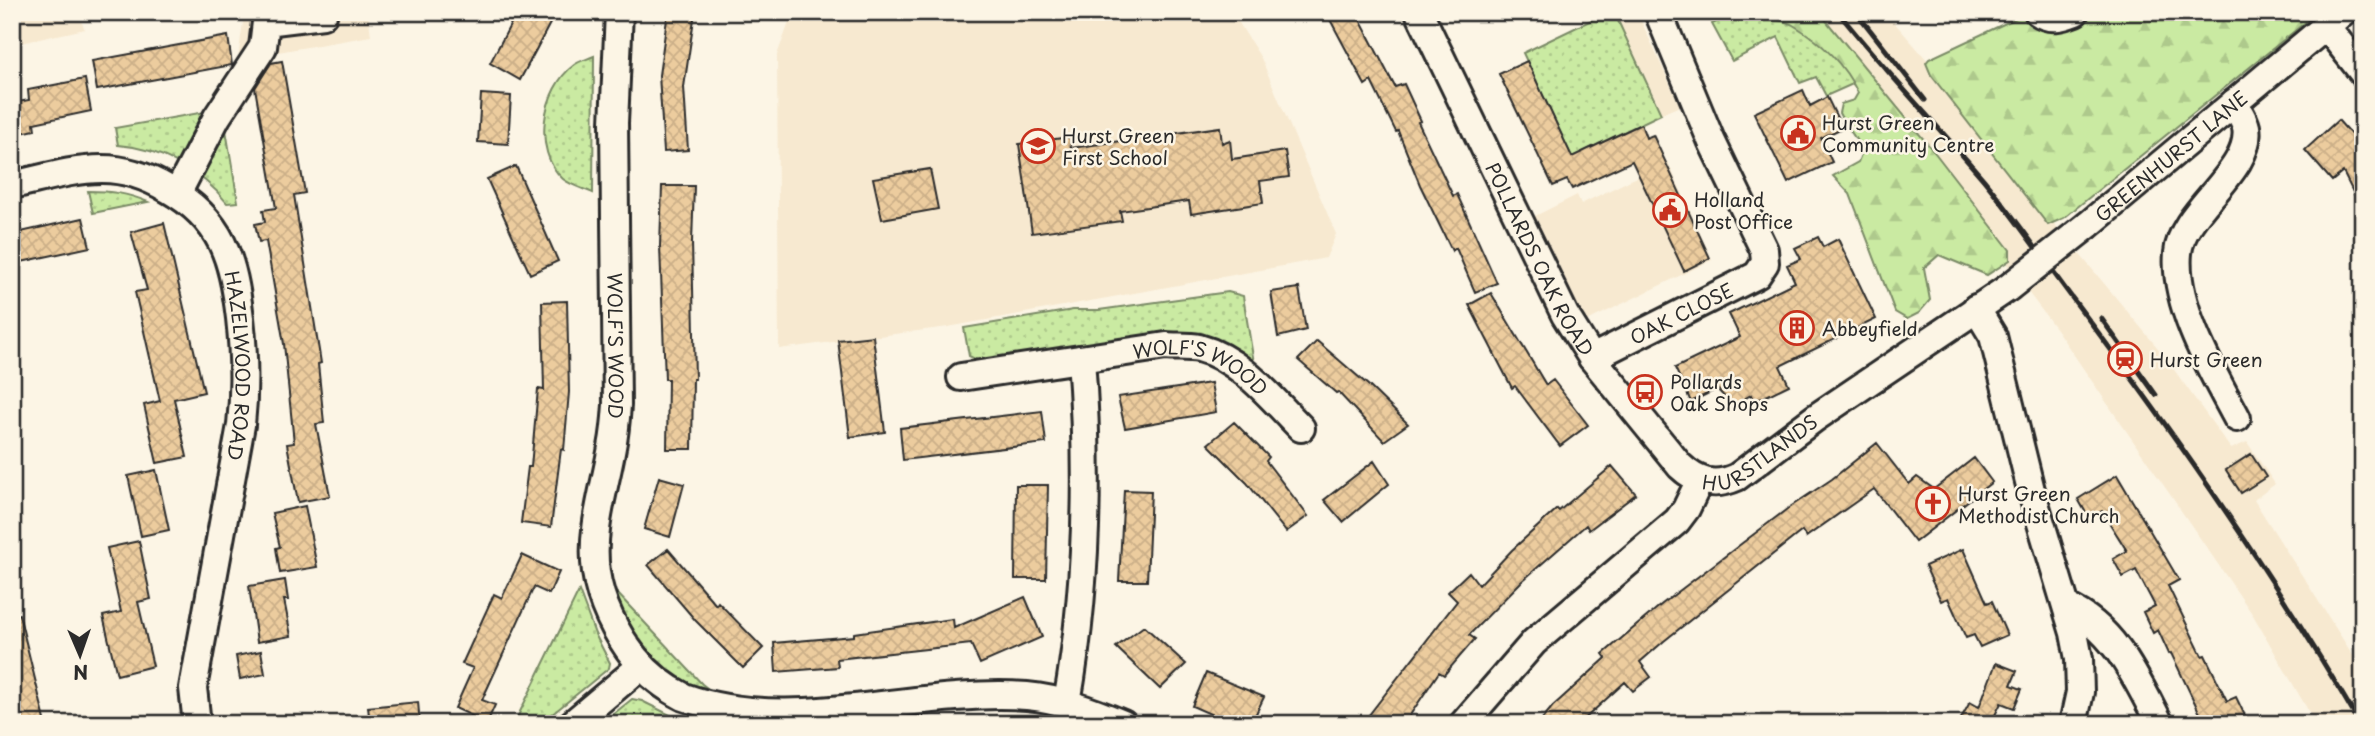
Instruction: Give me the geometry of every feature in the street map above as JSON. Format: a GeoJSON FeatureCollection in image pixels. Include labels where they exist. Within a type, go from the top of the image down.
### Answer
{"type":"FeatureCollection","features":[{"type":"Feature","properties":{"kind":"street","name":"WOLF'S WOOD"},"geometry":{"type":"LineString","coordinates":[[620,12],[614,123],[617,405],[613,445],[594,542],[596,573],[603,598],[624,645],[663,687],[700,706],[729,715],[764,721],[799,722],[980,697],[1027,696],[1067,703],[1123,724]]}},
{"type":"Feature","properties":{"kind":"street","name":"POLLARDS OAK ROAD"},"geometry":{"type":"LineString","coordinates":[[1419,12],[1564,316],[1592,358],[1680,466],[1689,475],[1700,480]]}},
{"type":"Feature","properties":{"kind":"street","name":"OAK CLOSE"},"geometry":{"type":"LineString","coordinates":[[1592,358],[1757,275],[1765,263],[1764,250],[1711,140],[1658,12]]}},
{"type":"Feature","properties":{"kind":"street"},"geometry":{"type":"LineString","coordinates":[[2038,12],[2043,16],[2060,18],[2075,12]]}},
{"type":"Feature","properties":{"kind":"street"},"geometry":{"type":"LineString","coordinates":[[177,194],[217,117],[263,47],[266,22],[323,15]]}},
{"type":"Feature","properties":{"kind":"street"},"geometry":{"type":"LineString","coordinates":[[2334,19],[2363,73]]}},
{"type":"Feature","properties":{"kind":"street","name":"GREENHURST LANE"},"geometry":{"type":"LineString","coordinates":[[1994,297],[2088,225],[2334,19]]}},
{"type":"Feature","properties":{"kind":"street"},"geometry":{"type":"LineString","coordinates":[[2234,103],[2246,129],[2242,148],[2231,171],[2183,234],[2178,249],[2177,270],[2198,346],[2237,418]]}},
{"type":"Feature","properties":{"kind":"street","name":"HAZELWOOD ROAD"},"geometry":{"type":"LineString","coordinates":[[12,185],[103,169],[154,181],[198,210],[215,230],[229,256],[236,286],[245,387],[241,425],[193,688],[197,724]]}},
{"type":"Feature","properties":{"kind":"street"},"geometry":{"type":"LineString","coordinates":[[1994,297],[1993,335],[2031,489],[2067,607],[2079,659],[2080,692],[2073,724]]}},
{"type":"Feature","properties":{"kind":"street","name":"HURSTLANDS"},"geometry":{"type":"LineString","coordinates":[[1463,724],[1534,642],[1677,521],[1700,480],[1712,484],[1737,477],[1825,411],[1994,297]]}},
{"type":"Feature","properties":{"kind":"street","name":"WOLF'S WOOD"},"geometry":{"type":"LineString","coordinates":[[961,377],[1166,346],[1198,348],[1224,359],[1253,381],[1301,429]]}},
{"type":"Feature","properties":{"kind":"street"},"geometry":{"type":"LineString","coordinates":[[1067,703],[1082,597],[1085,545],[1086,423],[1081,359]]}},
{"type":"Feature","properties":{"kind":"street"},"geometry":{"type":"LineString","coordinates":[[2067,607],[2080,612],[2099,627],[2115,646],[2132,671],[2160,724]]}},
{"type":"Feature","properties":{"kind":"street"},"geometry":{"type":"LineString","coordinates":[[2079,659],[2115,646]]}},
{"type":"Feature","properties":{"kind":"street"},"geometry":{"type":"LineString","coordinates":[[572,724],[641,666]]}},
{"type":"Feature","properties":{"kind":"shaded area"},"geometry":{"type":"Polygon","coordinates":[[[12,12],[76,12],[85,29],[12,45],[12,12]]]}},
{"type":"Feature","properties":{"kind":"shaded area"},"geometry":{"type":"Polygon","coordinates":[[[242,12],[368,12],[371,36],[238,59],[242,12]]]}},
{"type":"Feature","properties":{"kind":"shaded area","name":"Hurst Green First School"},"geometry":{"type":"Polygon","coordinates":[[[793,12],[1232,12],[1261,58],[1336,234],[1326,258],[948,327],[779,349],[777,55],[793,12]]]}},
{"type":"Feature","properties":{"kind":"shaded area"},"geometry":{"type":"Polygon","coordinates":[[[1614,12],[1637,12],[1680,106],[1661,114],[1614,12]]]}},
{"type":"Feature","properties":{"kind":"shaded area"},"geometry":{"type":"Polygon","coordinates":[[[1816,12],[1885,12],[1928,61],[2052,221],[2162,353],[2231,449],[2247,442],[2275,484],[2254,500],[2363,671],[2363,724],[2316,724],[2253,615],[2056,329],[1816,12]]]}},
{"type":"Feature","properties":{"kind":"shaded area"},"geometry":{"type":"Polygon","coordinates":[[[1668,162],[1712,260],[1581,324],[1529,219],[1577,195],[1581,204],[1668,162]]]}},
{"type":"Feature","properties":{"kind":"green space"},"geometry":{"type":"Polygon","coordinates":[[[1608,12],[1614,12],[1661,114],[1572,157],[1523,53],[1608,12]]]}},
{"type":"Feature","properties":{"kind":"green space"},"geometry":{"type":"Polygon","coordinates":[[[1739,12],[1816,12],[1855,83],[1826,96],[1816,77],[1800,83],[1778,37],[1732,61],[1712,24],[1739,12]]]}},
{"type":"Feature","properties":{"kind":"green space"},"geometry":{"type":"Polygon","coordinates":[[[1764,12],[1819,12],[1935,153],[2010,250],[2010,260],[1987,275],[1939,255],[1924,268],[1930,300],[1919,313],[1907,319],[1895,312],[1850,194],[1833,176],[1858,162],[1862,152],[1839,113],[1841,104],[1854,100],[1858,93],[1839,63],[1823,46],[1793,25],[1767,17],[1764,12]]]}},
{"type":"Feature","properties":{"kind":"green space"},"geometry":{"type":"Polygon","coordinates":[[[2084,12],[2318,12],[2064,218],[2048,225],[1931,75],[1926,63],[1929,59],[2025,14],[2037,22],[2084,12]]]}},
{"type":"Feature","properties":{"kind":"green space"},"geometry":{"type":"Polygon","coordinates":[[[594,56],[593,193],[563,179],[553,167],[544,137],[548,104],[554,89],[574,65],[594,56]]]}},
{"type":"Feature","properties":{"kind":"green space"},"geometry":{"type":"Polygon","coordinates":[[[216,110],[224,118],[238,202],[227,203],[217,191],[192,171],[164,156],[118,145],[115,128],[216,110]]]}},
{"type":"Feature","properties":{"kind":"green space"},"geometry":{"type":"Polygon","coordinates":[[[88,191],[118,193],[148,202],[93,213],[88,191]]]}},
{"type":"Feature","properties":{"kind":"green space"},"geometry":{"type":"Polygon","coordinates":[[[1228,292],[1243,296],[1254,363],[1220,341],[1195,335],[983,363],[969,356],[964,328],[1073,310],[1099,310],[1228,292]]]}},
{"type":"Feature","properties":{"kind":"green space"},"geometry":{"type":"Polygon","coordinates":[[[579,591],[595,634],[610,663],[609,668],[540,724],[514,724],[579,591]]]}},
{"type":"Feature","properties":{"kind":"green space"},"geometry":{"type":"Polygon","coordinates":[[[617,593],[721,702],[677,680],[652,659],[625,618],[615,594],[617,593]]]}},
{"type":"Feature","properties":{"kind":"green space"},"geometry":{"type":"Polygon","coordinates":[[[632,699],[642,701],[688,724],[601,724],[632,699]]]}},
{"type":"Feature","properties":{"kind":"building"},"geometry":{"type":"Polygon","coordinates":[[[517,12],[556,12],[520,80],[490,63],[517,12]]]}},
{"type":"Feature","properties":{"kind":"building"},"geometry":{"type":"Polygon","coordinates":[[[668,12],[695,12],[684,87],[688,150],[664,152],[659,75],[668,12]]]}},
{"type":"Feature","properties":{"kind":"building"},"geometry":{"type":"Polygon","coordinates":[[[1326,12],[1356,12],[1395,87],[1404,84],[1421,121],[1418,122],[1453,196],[1457,194],[1497,283],[1475,292],[1456,248],[1452,251],[1420,185],[1398,131],[1396,132],[1371,81],[1365,85],[1326,12]]]}},
{"type":"Feature","properties":{"kind":"building"},"geometry":{"type":"Polygon","coordinates":[[[228,36],[232,65],[97,90],[92,61],[228,36]]]}},
{"type":"Feature","properties":{"kind":"building"},"geometry":{"type":"Polygon","coordinates":[[[282,61],[305,193],[294,195],[321,363],[318,364],[324,423],[316,424],[330,496],[298,502],[287,444],[294,443],[284,344],[266,241],[259,242],[255,224],[265,222],[263,210],[276,208],[255,88],[271,63],[282,61]]]}},
{"type":"Feature","properties":{"kind":"building"},"geometry":{"type":"Polygon","coordinates":[[[1527,61],[1572,157],[1641,124],[1646,138],[1653,135],[1710,258],[1684,271],[1632,161],[1572,189],[1567,180],[1553,186],[1499,74],[1527,61]]]}},
{"type":"Feature","properties":{"kind":"building"},"geometry":{"type":"Polygon","coordinates":[[[85,79],[91,111],[34,123],[35,130],[12,135],[12,103],[29,100],[28,90],[85,79]]]}},
{"type":"Feature","properties":{"kind":"building","name":"Hurst Green Community Centre"},"geometry":{"type":"Polygon","coordinates":[[[1803,90],[1810,106],[1827,97],[1842,128],[1821,138],[1832,162],[1788,183],[1754,113],[1803,90]]]}},
{"type":"Feature","properties":{"kind":"building"},"geometry":{"type":"Polygon","coordinates":[[[481,94],[511,96],[508,144],[478,142],[481,94]]]}},
{"type":"Feature","properties":{"kind":"building"},"geometry":{"type":"Polygon","coordinates":[[[2338,120],[2363,148],[2363,212],[2343,172],[2332,181],[2305,150],[2338,120]]]}},
{"type":"Feature","properties":{"kind":"building"},"geometry":{"type":"Polygon","coordinates":[[[1220,127],[1222,143],[1230,140],[1232,159],[1285,151],[1289,177],[1260,181],[1263,203],[1191,214],[1189,201],[1120,211],[1122,221],[1032,233],[1019,144],[1070,137],[1071,148],[1220,127]]]}},
{"type":"Feature","properties":{"kind":"building"},"geometry":{"type":"Polygon","coordinates":[[[516,166],[558,261],[530,274],[487,179],[516,166]]]}},
{"type":"Feature","properties":{"kind":"building"},"geometry":{"type":"Polygon","coordinates":[[[930,169],[938,209],[882,219],[873,178],[930,169]]]}},
{"type":"Feature","properties":{"kind":"building"},"geometry":{"type":"Polygon","coordinates":[[[662,186],[694,186],[692,242],[695,379],[692,449],[667,449],[668,379],[665,379],[660,246],[662,186]]]}},
{"type":"Feature","properties":{"kind":"building"},"geometry":{"type":"Polygon","coordinates":[[[83,218],[90,247],[12,264],[12,234],[83,218]]]}},
{"type":"Feature","properties":{"kind":"building"},"geometry":{"type":"Polygon","coordinates":[[[164,223],[204,392],[174,399],[187,457],[157,463],[144,405],[160,401],[135,292],[147,290],[131,232],[164,223]]]}},
{"type":"Feature","properties":{"kind":"building","name":"Abbeyfield"},"geometry":{"type":"Polygon","coordinates":[[[1818,237],[1823,247],[1838,239],[1876,319],[1780,366],[1789,385],[1754,402],[1751,395],[1737,403],[1730,403],[1717,389],[1691,402],[1675,368],[1740,337],[1729,314],[1795,282],[1787,265],[1801,259],[1795,248],[1818,237]]]}},
{"type":"Feature","properties":{"kind":"building"},"geometry":{"type":"Polygon","coordinates":[[[1299,288],[1306,330],[1278,337],[1271,292],[1299,288]]]}},
{"type":"Feature","properties":{"kind":"building"},"geometry":{"type":"Polygon","coordinates":[[[1491,293],[1546,385],[1553,380],[1588,425],[1560,446],[1515,386],[1512,388],[1469,305],[1491,293]]]}},
{"type":"Feature","properties":{"kind":"building"},"geometry":{"type":"Polygon","coordinates":[[[567,301],[569,392],[564,450],[561,449],[551,527],[521,523],[528,467],[531,467],[538,389],[544,390],[542,302],[567,301]]]}},
{"type":"Feature","properties":{"kind":"building"},"geometry":{"type":"Polygon","coordinates":[[[873,336],[885,432],[850,437],[838,340],[873,336]]]}},
{"type":"Feature","properties":{"kind":"building"},"geometry":{"type":"Polygon","coordinates":[[[1317,341],[1408,424],[1384,441],[1338,392],[1298,360],[1317,341]]]}},
{"type":"Feature","properties":{"kind":"building"},"geometry":{"type":"Polygon","coordinates":[[[1211,383],[1216,412],[1125,428],[1118,397],[1211,383]]]}},
{"type":"Feature","properties":{"kind":"building"},"geometry":{"type":"Polygon","coordinates":[[[1042,411],[1046,443],[903,460],[900,428],[1042,411]]]}},
{"type":"Feature","properties":{"kind":"building"},"geometry":{"type":"Polygon","coordinates":[[[1234,422],[1269,457],[1266,461],[1308,516],[1286,532],[1247,483],[1208,444],[1234,422]]]}},
{"type":"Feature","properties":{"kind":"building"},"geometry":{"type":"Polygon","coordinates":[[[1877,443],[1909,484],[1917,477],[1934,489],[1974,458],[1992,482],[1915,542],[1874,489],[1806,537],[1802,531],[1664,641],[1640,662],[1651,677],[1633,691],[1625,682],[1579,724],[1538,724],[1553,706],[1606,658],[1603,654],[1662,604],[1877,443]]]}},
{"type":"Feature","properties":{"kind":"building"},"geometry":{"type":"Polygon","coordinates":[[[2251,454],[2266,477],[2241,493],[2226,470],[2251,454]]]}},
{"type":"Feature","properties":{"kind":"building"},"geometry":{"type":"Polygon","coordinates":[[[1374,461],[1389,484],[1343,522],[1324,500],[1374,461]]]}},
{"type":"Feature","properties":{"kind":"building"},"geometry":{"type":"Polygon","coordinates":[[[1612,466],[1636,494],[1589,530],[1586,525],[1521,582],[1469,635],[1475,639],[1444,675],[1439,672],[1404,724],[1362,724],[1457,601],[1448,592],[1469,572],[1479,585],[1557,509],[1559,511],[1612,466]]]}},
{"type":"Feature","properties":{"kind":"building"},"geometry":{"type":"Polygon","coordinates":[[[156,470],[169,530],[141,536],[128,476],[156,470]]]}},
{"type":"Feature","properties":{"kind":"building"},"geometry":{"type":"Polygon","coordinates":[[[2117,475],[2179,580],[2168,586],[2202,656],[2205,655],[2227,701],[2236,697],[2249,724],[2205,724],[2171,653],[2169,654],[2158,630],[2153,633],[2143,612],[2155,606],[2136,570],[2123,577],[2113,559],[2127,551],[2102,511],[2089,518],[2078,499],[2117,475]]]}},
{"type":"Feature","properties":{"kind":"building"},"geometry":{"type":"Polygon","coordinates":[[[659,477],[684,484],[670,537],[644,529],[659,477]]]}},
{"type":"Feature","properties":{"kind":"building"},"geometry":{"type":"Polygon","coordinates":[[[1016,485],[1048,485],[1046,579],[1015,579],[1016,485]]]}},
{"type":"Feature","properties":{"kind":"building"},"geometry":{"type":"Polygon","coordinates":[[[1124,490],[1151,491],[1147,581],[1119,581],[1124,490]]]}},
{"type":"Feature","properties":{"kind":"building"},"geometry":{"type":"Polygon","coordinates":[[[305,506],[317,567],[280,573],[276,548],[280,547],[272,513],[305,506]]]}},
{"type":"Feature","properties":{"kind":"building"},"geometry":{"type":"Polygon","coordinates":[[[139,541],[151,599],[138,602],[153,666],[117,675],[103,616],[121,612],[107,548],[139,541]]]}},
{"type":"Feature","properties":{"kind":"building"},"geometry":{"type":"Polygon","coordinates":[[[668,549],[716,605],[718,602],[763,648],[743,668],[696,621],[648,565],[668,549]]]}},
{"type":"Feature","properties":{"kind":"building"},"geometry":{"type":"Polygon","coordinates":[[[1963,549],[1987,603],[1992,601],[2007,635],[1980,647],[1974,635],[1966,638],[1948,598],[1941,601],[1925,566],[1963,549]]]}},
{"type":"Feature","properties":{"kind":"building"},"geometry":{"type":"Polygon","coordinates":[[[522,555],[559,572],[549,594],[534,587],[482,700],[495,705],[487,723],[455,708],[473,668],[462,664],[494,594],[502,598],[522,555]]]}},
{"type":"Feature","properties":{"kind":"building"},"geometry":{"type":"Polygon","coordinates":[[[285,580],[288,600],[284,600],[291,636],[257,642],[249,586],[285,580]]]}},
{"type":"Feature","properties":{"kind":"building"},"geometry":{"type":"Polygon","coordinates":[[[1025,597],[1042,637],[980,664],[971,644],[837,659],[838,667],[776,672],[774,643],[854,636],[854,633],[953,619],[954,628],[1025,597]]]}},
{"type":"Feature","properties":{"kind":"building"},"geometry":{"type":"Polygon","coordinates":[[[19,614],[46,724],[12,724],[12,615],[19,614]]]}},
{"type":"Feature","properties":{"kind":"building"},"geometry":{"type":"Polygon","coordinates":[[[1144,626],[1186,664],[1160,689],[1116,647],[1144,626]]]}},
{"type":"Feature","properties":{"kind":"building"},"geometry":{"type":"Polygon","coordinates":[[[261,651],[265,674],[240,679],[236,656],[261,651]]]}},
{"type":"Feature","properties":{"kind":"building"},"geometry":{"type":"Polygon","coordinates":[[[1996,663],[2017,671],[2011,685],[2022,689],[2014,708],[2001,703],[1995,715],[2010,724],[1958,724],[1970,702],[1979,707],[1996,663]]]}},
{"type":"Feature","properties":{"kind":"building"},"geometry":{"type":"Polygon","coordinates":[[[1206,673],[1264,697],[1251,724],[1233,724],[1192,706],[1206,673]]]}},
{"type":"Feature","properties":{"kind":"building"},"geometry":{"type":"Polygon","coordinates":[[[418,702],[420,724],[370,724],[368,707],[418,702]]]}},
{"type":"Feature","properties":{"kind":"railway"},"geometry":{"type":"LineString","coordinates":[[1838,12],[1984,180],[2114,354],[2260,562],[2360,724]]}},
{"type":"Feature","properties":{"kind":"railway"},"geometry":{"type":"LineString","coordinates":[[1856,12],[1925,100]]}},
{"type":"Feature","properties":{"kind":"railway"},"geometry":{"type":"LineString","coordinates":[[2101,318],[2156,395]]}},
{"type":"Feature","properties":{"kind":"place","name":"Hurst Green Community Centre"},"geometry":{"type":"Point","coordinates":[1798,133]}},
{"type":"Feature","properties":{"kind":"place","name":"Hurst Green First School"},"geometry":{"type":"Point","coordinates":[1038,146]}},
{"type":"Feature","properties":{"kind":"place","name":"Holland Post Office"},"geometry":{"type":"Point","coordinates":[1670,210]}},
{"type":"Feature","properties":{"kind":"place","name":"Abbeyfield"},"geometry":{"type":"Point","coordinates":[1797,328]}},
{"type":"Feature","properties":{"kind":"place","name":"Hurst Green"},"geometry":{"type":"Point","coordinates":[2125,359]}},
{"type":"Feature","properties":{"kind":"place","name":"Pollards Oak Shops"},"geometry":{"type":"Point","coordinates":[1645,392]}},
{"type":"Feature","properties":{"kind":"place","name":"Hurst Green Methodist Church"},"geometry":{"type":"Point","coordinates":[1933,504]}}]}
